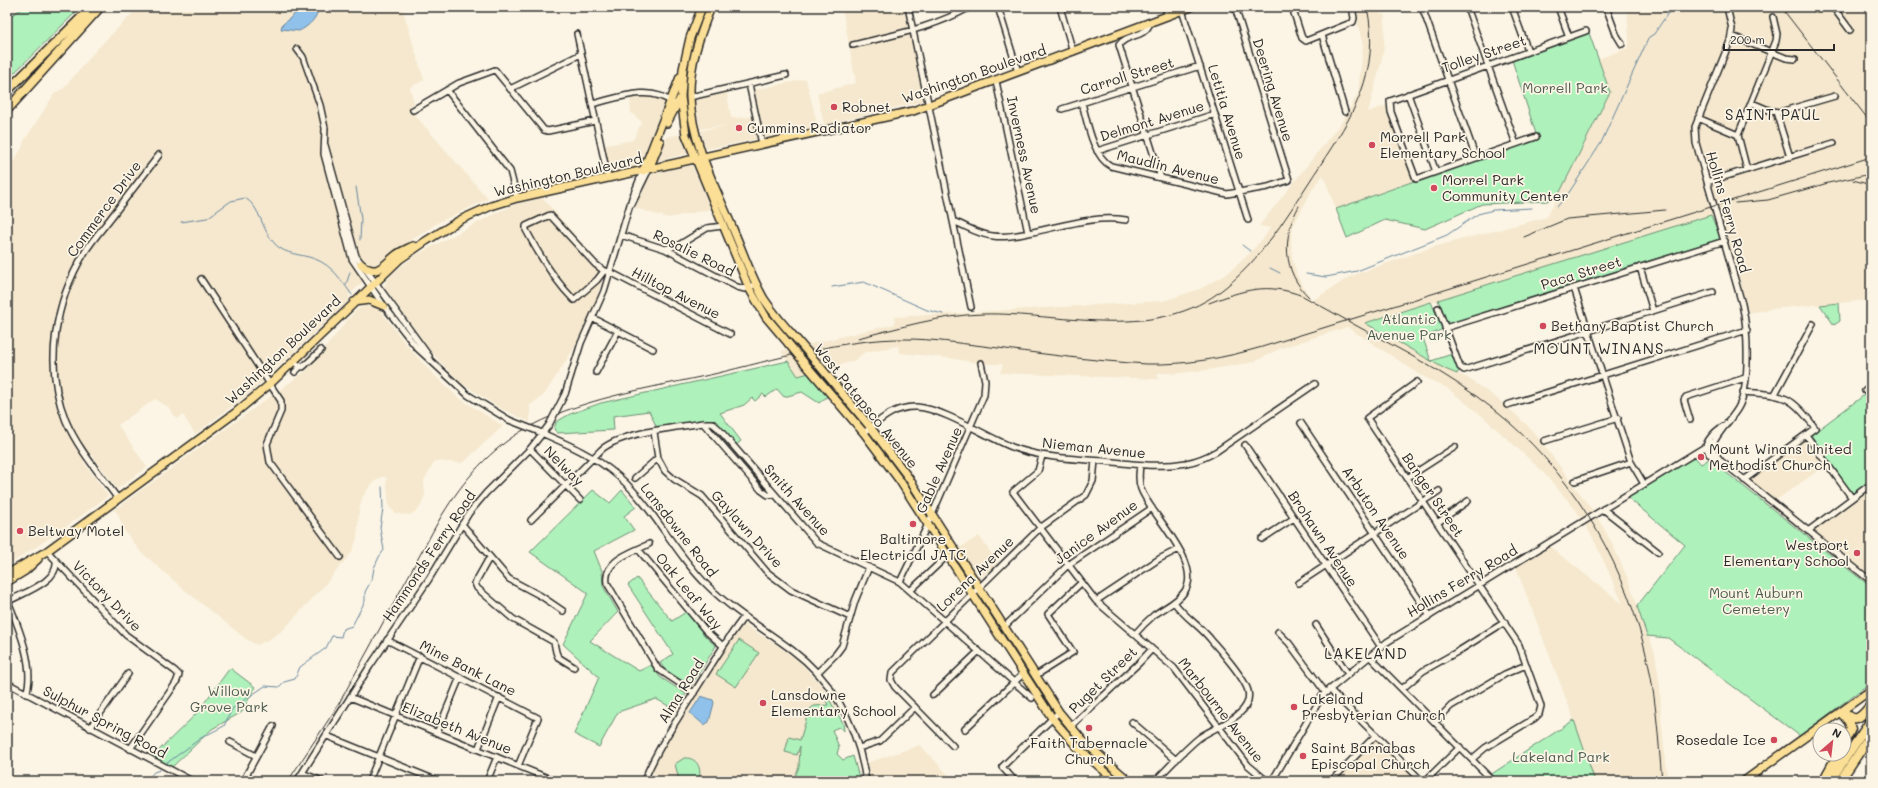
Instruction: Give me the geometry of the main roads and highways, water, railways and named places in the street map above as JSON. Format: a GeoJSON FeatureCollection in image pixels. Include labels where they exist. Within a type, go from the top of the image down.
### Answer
{"type":"FeatureCollection","features":[{"type":"Feature","properties":{"kind":"highway"},"geometry":{"type":"LineString","coordinates":[[7,91],[92,7]]}},
{"type":"Feature","properties":{"kind":"highway"},"geometry":{"type":"LineString","coordinates":[[7,110],[100,7]]}},
{"type":"Feature","properties":{"kind":"highway"},"geometry":{"type":"LineString","coordinates":[[7,116],[49,64]]}},
{"type":"Feature","properties":{"kind":"highway"},"geometry":{"type":"LineString","coordinates":[[1843,712],[1850,717],[1857,718],[1871,705]]}},
{"type":"Feature","properties":{"kind":"highway"},"geometry":{"type":"LineString","coordinates":[[1843,712],[1848,722]]}},
{"type":"Feature","properties":{"kind":"highway"},"geometry":{"type":"LineString","coordinates":[[1830,781],[1871,720]]}},
{"type":"Feature","properties":{"kind":"highway"},"geometry":{"type":"LineString","coordinates":[[1840,781],[1871,735]]}},
{"type":"Feature","properties":{"kind":"highway"},"geometry":{"type":"LineString","coordinates":[[1822,781],[1833,762]]}},
{"type":"Feature","properties":{"kind":"main road"},"geometry":{"type":"LineString","coordinates":[[646,170],[673,104],[690,38],[702,7]]}},
{"type":"Feature","properties":{"kind":"main road","name":"West Patapsco Avenue"},"geometry":{"type":"LineString","coordinates":[[711,7],[694,54],[690,96],[693,122],[703,156],[756,284],[773,313],[871,428],[899,464],[1035,676],[1070,727],[1129,781]]}},
{"type":"Feature","properties":{"kind":"main road","name":"Washington Boulevard"},"geometry":{"type":"LineString","coordinates":[[7,582],[25,571],[47,551],[220,424],[270,384],[400,259],[426,241],[478,212],[517,198],[913,111],[1191,7]]}},
{"type":"Feature","properties":{"kind":"main road","name":"West Patapsco Avenue"},"geometry":{"type":"LineString","coordinates":[[683,69],[681,97],[686,135],[694,158],[749,288],[766,317],[864,433],[900,481],[1052,718],[1077,747],[1116,781]]}},
{"type":"Feature","properties":{"kind":"main road"},"geometry":{"type":"LineString","coordinates":[[673,104],[681,97],[690,96]]}},
{"type":"Feature","properties":{"kind":"main road"},"geometry":{"type":"LineString","coordinates":[[361,264],[371,270],[378,270],[400,252],[426,241]]}},
{"type":"Feature","properties":{"kind":"main road"},"geometry":{"type":"LineString","coordinates":[[354,302],[369,300],[384,306]]}},
{"type":"Feature","properties":{"kind":"main road","name":"Washington Boulevard"},"geometry":{"type":"LineString","coordinates":[[7,574],[47,551]]}},
{"type":"Feature","properties":{"kind":"main road"},"geometry":{"type":"LineString","coordinates":[[1744,781],[1843,712],[1871,690]]}},
{"type":"Feature","properties":{"kind":"water"},"geometry":{"type":"Polygon","coordinates":[[[303,7],[318,7],[315,18],[306,27],[299,31],[281,29],[282,25],[303,7]]]}},
{"type":"Feature","properties":{"kind":"water"},"geometry":{"type":"Polygon","coordinates":[[[701,696],[713,700],[714,703],[709,722],[704,725],[690,713],[701,696]]]}},
{"type":"Feature","properties":{"kind":"waterway"},"geometry":{"type":"LineString","coordinates":[[1557,207],[1570,191],[1601,143],[1649,37],[1654,34],[1668,13],[1684,7]]}},
{"type":"Feature","properties":{"kind":"waterway"},"geometry":{"type":"LineString","coordinates":[[356,187],[361,219],[360,240]]}},
{"type":"Feature","properties":{"kind":"waterway"},"geometry":{"type":"LineString","coordinates":[[181,222],[207,218],[231,201],[245,198],[254,207],[270,238],[279,248],[294,254],[310,257],[327,265],[332,269],[352,295]]}},
{"type":"Feature","properties":{"kind":"waterway"},"geometry":{"type":"LineString","coordinates":[[1306,274],[1326,277],[1357,271],[1447,235],[1478,214],[1493,210],[1532,208]]}},
{"type":"Feature","properties":{"kind":"waterway"},"geometry":{"type":"LineString","coordinates":[[1242,245],[1250,251]]}},
{"type":"Feature","properties":{"kind":"waterway"},"geometry":{"type":"LineString","coordinates":[[1270,268],[1280,273]]}},
{"type":"Feature","properties":{"kind":"waterway"},"geometry":{"type":"LineString","coordinates":[[346,285],[350,272]]}},
{"type":"Feature","properties":{"kind":"waterway"},"geometry":{"type":"LineString","coordinates":[[832,287],[864,282],[927,310],[943,314]]}},
{"type":"Feature","properties":{"kind":"waterway"},"geometry":{"type":"LineString","coordinates":[[167,763],[201,738],[224,726],[232,709],[265,686],[279,687],[284,682],[295,679],[300,667],[326,648],[332,636],[341,637],[343,629],[352,626],[365,601],[365,592],[372,579],[374,568],[384,550],[380,528],[383,508],[382,487]]}},
{"type":"Feature","properties":{"kind":"waterway"},"geometry":{"type":"LineString","coordinates":[[146,781],[154,772],[160,770]]}},
{"type":"Feature","properties":{"kind":"railway"},"geometry":{"type":"LineString","coordinates":[[858,338],[920,323],[952,317],[983,314],[1104,321],[1134,321],[1164,317],[1192,308],[1218,293],[1248,266],[1274,235],[1331,148],[1353,111],[1367,73],[1370,53],[1370,31],[1367,7]]}},
{"type":"Feature","properties":{"kind":"railway"},"geometry":{"type":"LineString","coordinates":[[1781,7],[1871,123]]}},
{"type":"Feature","properties":{"kind":"railway"},"geometry":{"type":"LineString","coordinates":[[288,781],[337,707],[438,522],[455,496],[473,472],[507,441],[520,432],[565,411],[614,396],[810,351],[859,342],[883,340],[935,340],[1126,363],[1162,364],[1191,362],[1219,357],[1262,347],[1871,157]]}},
{"type":"Feature","properties":{"kind":"railway"},"geometry":{"type":"LineString","coordinates":[[1735,203],[1768,200],[1828,183],[1871,174]]}},
{"type":"Feature","properties":{"kind":"railway"},"geometry":{"type":"LineString","coordinates":[[1853,180],[1871,185]]}},
{"type":"Feature","properties":{"kind":"railway"},"geometry":{"type":"LineString","coordinates":[[1299,206],[1293,217],[1290,229],[1288,241],[1289,265],[1300,287],[1309,297]]}},
{"type":"Feature","properties":{"kind":"railway"},"geometry":{"type":"LineString","coordinates":[[1524,237],[1567,219],[1665,210]]}},
{"type":"Feature","properties":{"kind":"railway"},"geometry":{"type":"LineString","coordinates":[[1209,303],[1233,294],[1255,289],[1278,289],[1303,296],[1409,354],[1460,385],[1492,408],[1519,432],[1544,458],[1567,485],[1588,515],[1621,578],[1634,612],[1644,646],[1651,679],[1656,713],[1662,781]]}},
{"type":"Feature","properties":{"kind":"place","name":"Robnet"},"geometry":{"type":"Point","coordinates":[834,107]}},
{"type":"Feature","properties":{"kind":"place","name":"Cummins Radiator"},"geometry":{"type":"Point","coordinates":[739,128]}},
{"type":"Feature","properties":{"kind":"place","name":"Morrell Park Elementary School"},"geometry":{"type":"Point","coordinates":[1372,145]}},
{"type":"Feature","properties":{"kind":"place","name":"Morrel Park Community Center"},"geometry":{"type":"Point","coordinates":[1434,188]}},
{"type":"Feature","properties":{"kind":"place","name":"Bethany Baptist Church"},"geometry":{"type":"Point","coordinates":[1543,326]}},
{"type":"Feature","properties":{"kind":"place","name":"Mount Winans United Methodist Church"},"geometry":{"type":"Point","coordinates":[1701,457]}},
{"type":"Feature","properties":{"kind":"place","name":"Baltimore Electrical JATC"},"geometry":{"type":"Point","coordinates":[913,524]}},
{"type":"Feature","properties":{"kind":"place","name":"Beltway Motel"},"geometry":{"type":"Point","coordinates":[20,531]}},
{"type":"Feature","properties":{"kind":"place","name":"Westport Elementary School"},"geometry":{"type":"Point","coordinates":[1857,553]}},
{"type":"Feature","properties":{"kind":"place","name":"Lansdowne Elementary School"},"geometry":{"type":"Point","coordinates":[763,703]}},
{"type":"Feature","properties":{"kind":"place","name":"Lakeland Presbyterian Church"},"geometry":{"type":"Point","coordinates":[1294,707]}},
{"type":"Feature","properties":{"kind":"place","name":"Faith Tabernacle Church"},"geometry":{"type":"Point","coordinates":[1089,728]}},
{"type":"Feature","properties":{"kind":"place","name":"Rosedale Ice"},"geometry":{"type":"Point","coordinates":[1774,740]}},
{"type":"Feature","properties":{"kind":"place","name":"Saint Barnabas Episcopal Church"},"geometry":{"type":"Point","coordinates":[1303,756]}},
{"type":"Feature","properties":{"kind":"district","name":"SAINT PAUL"},"geometry":{"type":"Point","coordinates":[1773,115]}},
{"type":"Feature","properties":{"kind":"district","name":"MOUNT WINANS"},"geometry":{"type":"Point","coordinates":[1599,349]}},
{"type":"Feature","properties":{"kind":"district","name":"LAKELAND"},"geometry":{"type":"Point","coordinates":[1366,654]}},
{"type":"Feature","properties":{"kind":"park label","name":"Morrell Park"},"geometry":{"type":"Point","coordinates":[1565,88]}},
{"type":"Feature","properties":{"kind":"park label","name":"Atlantic Avenue Park"},"geometry":{"type":"Point","coordinates":[1409,328]}},
{"type":"Feature","properties":{"kind":"park label","name":"Mount Auburn Cemetery"},"geometry":{"type":"Point","coordinates":[1756,602]}},
{"type":"Feature","properties":{"kind":"park label","name":"Willow Grove Park"},"geometry":{"type":"Point","coordinates":[229,700]}},
{"type":"Feature","properties":{"kind":"park label","name":"Lakeland Park"},"geometry":{"type":"Point","coordinates":[1561,757]}}]}
